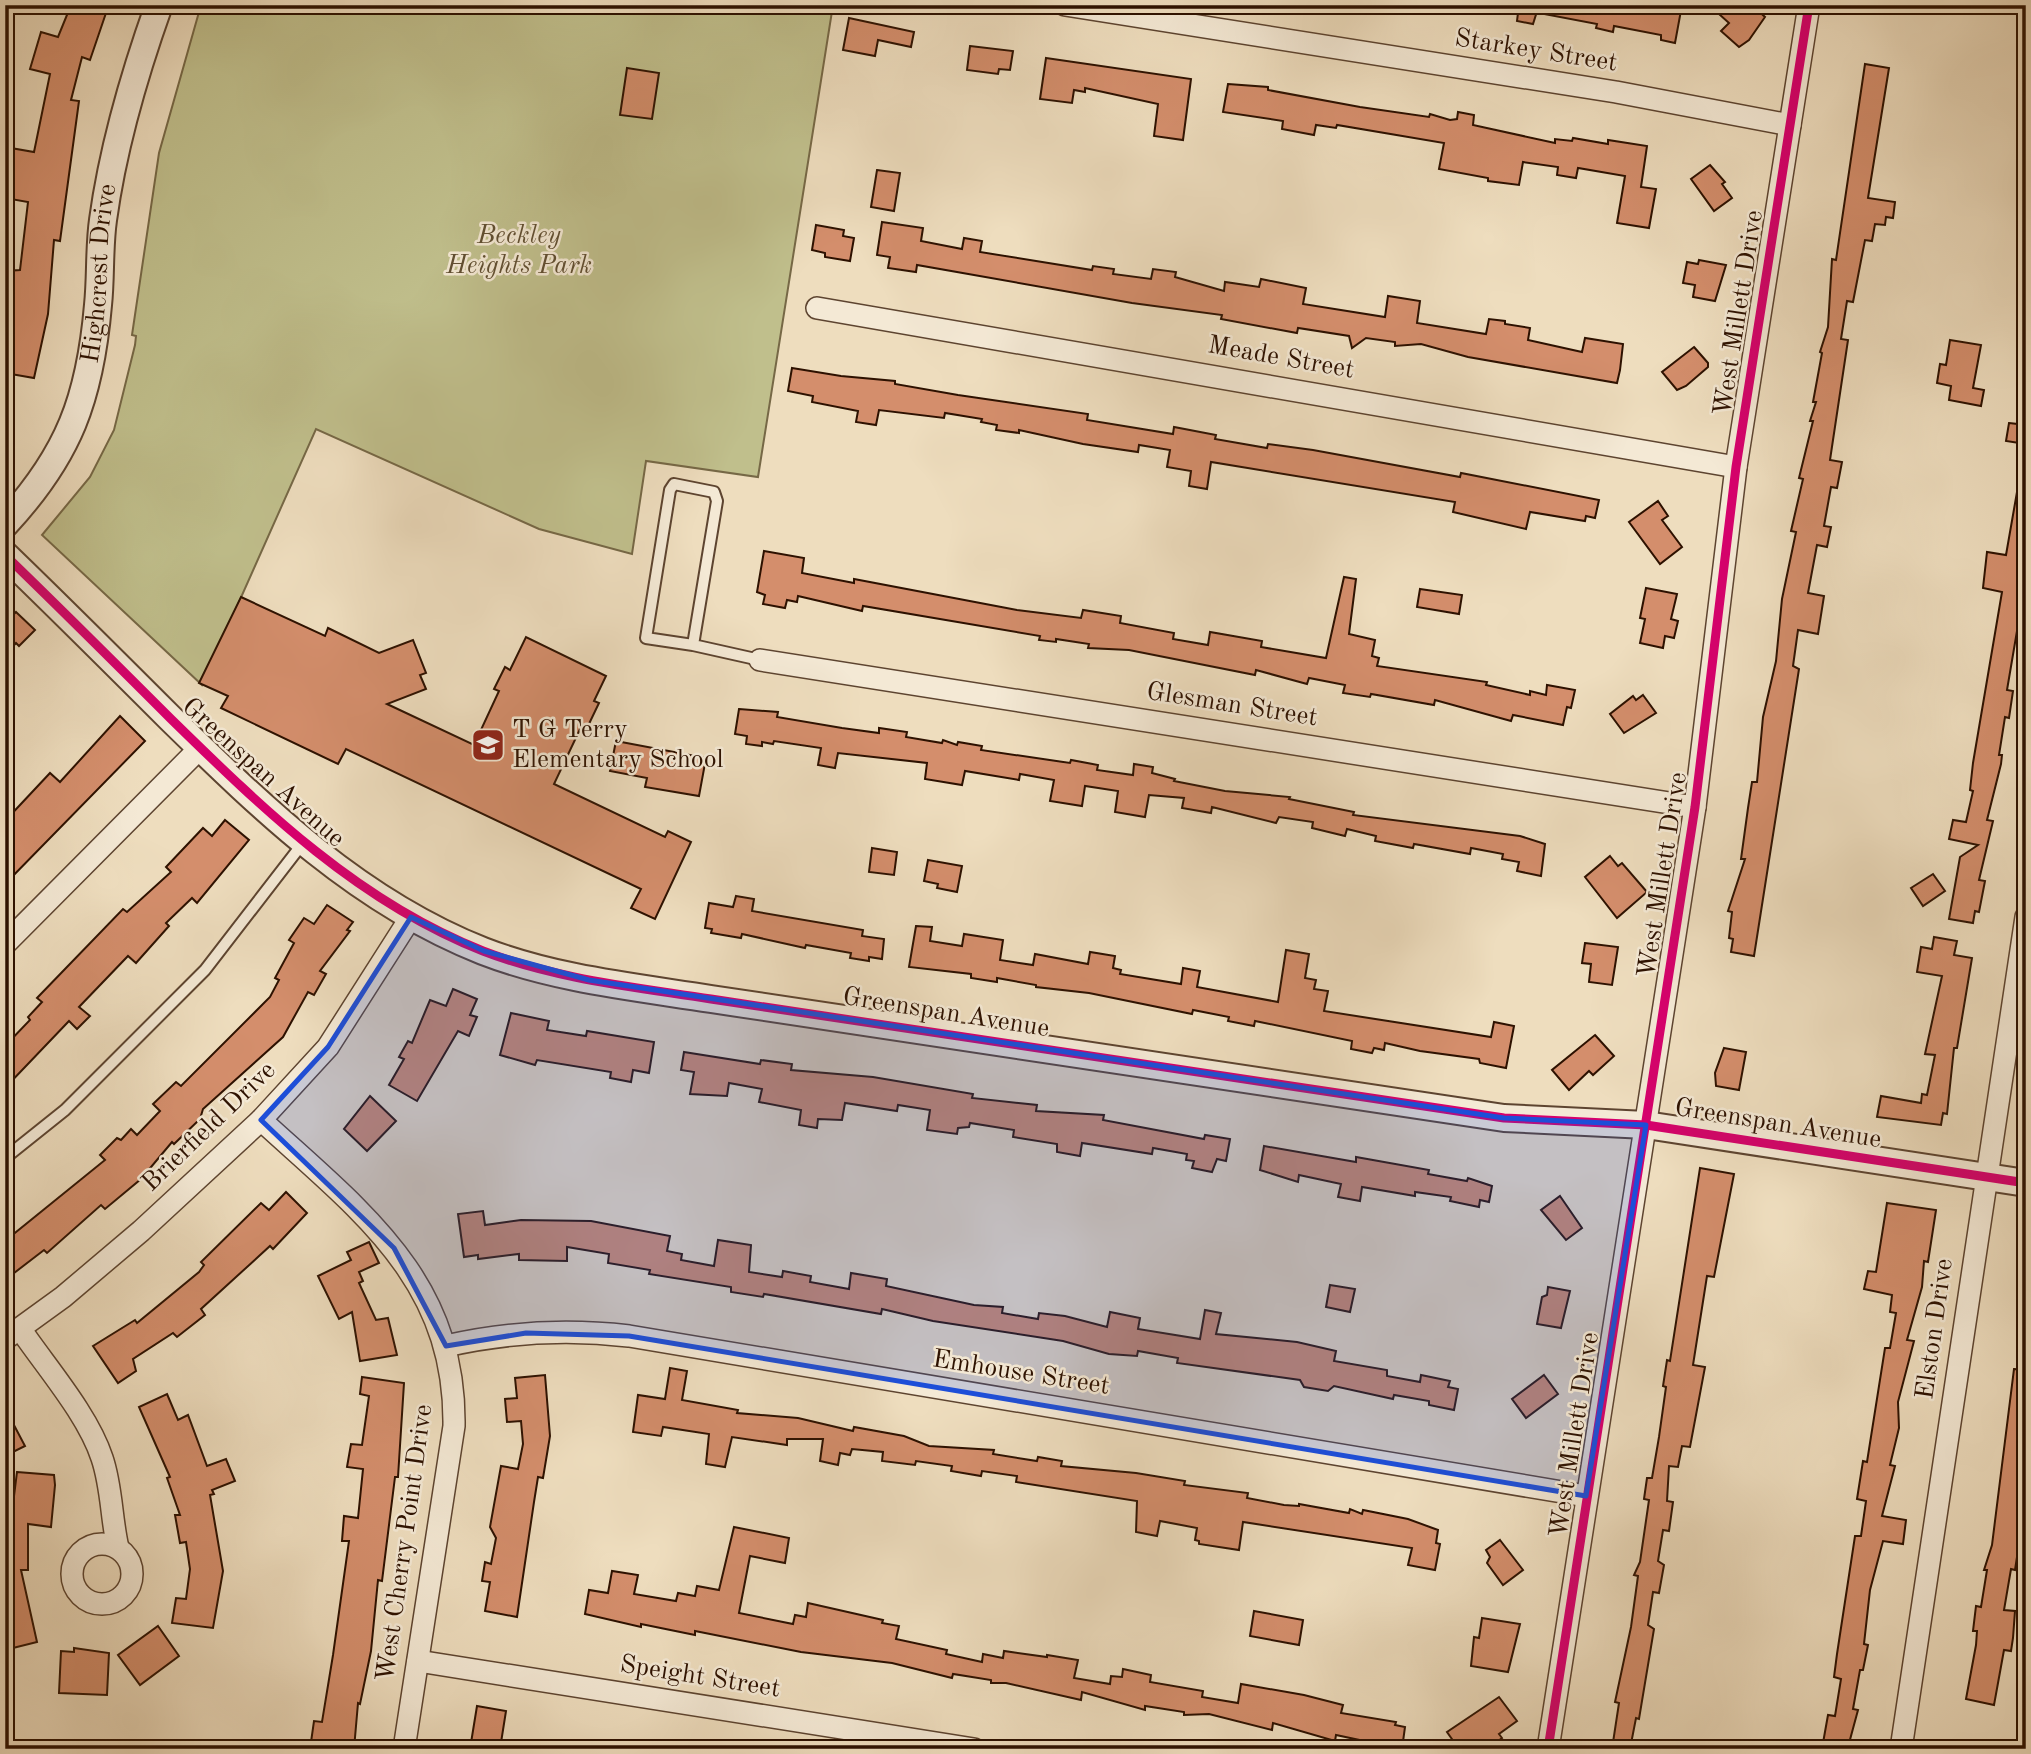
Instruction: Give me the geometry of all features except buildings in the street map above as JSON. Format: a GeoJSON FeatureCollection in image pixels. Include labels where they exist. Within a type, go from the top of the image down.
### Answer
{"type":"FeatureCollection","features":[{"type":"Feature","properties":{"kind":"street","name":"Highcrest Drive"},"geometry":{"type":"LineString","coordinates":[[5,524],[51,468],[73,429],[85,393],[98,305],[103,222],[117,145],[137,68],[159,5]]}},
{"type":"Feature","properties":{"kind":"street","name":"Starkey Street"},"geometry":{"type":"LineString","coordinates":[[1065,5],[1616,92],[1790,125]]}},
{"type":"Feature","properties":{"kind":"street","name":"West Millett Drive"},"geometry":{"type":"LineString","coordinates":[[1548,1749],[1695,807],[1736,467],[1809,5]]}},
{"type":"Feature","properties":{"kind":"street","name":"Meade Street"},"geometry":{"type":"LineString","coordinates":[[817,308],[1736,467]]}},
{"type":"Feature","properties":{"kind":"street","name":"Greenspan Avenue"},"geometry":{"type":"LineString","coordinates":[[5,555],[201,747],[303,842],[411,917],[484,951],[589,980],[1504,1118],[1646,1125],[2026,1183]]}},
{"type":"Feature","properties":{"kind":"street","name":"Glesman Street"},"geometry":{"type":"LineString","coordinates":[[760,660],[1695,807]]}},
{"type":"Feature","properties":{"kind":"street"},"geometry":{"type":"LineString","coordinates":[[5,944],[201,747]]}},
{"type":"Feature","properties":{"kind":"street","name":"Brierfield Drive"},"geometry":{"type":"LineString","coordinates":[[13,1335],[141,1231],[261,1120],[328,1047],[411,917]]}},
{"type":"Feature","properties":{"kind":"street","name":"Elston Drive"},"geometry":{"type":"LineString","coordinates":[[1901,1749],[2026,917]]}},
{"type":"Feature","properties":{"kind":"street","name":"West Cherry Point Drive"},"geometry":{"type":"LineString","coordinates":[[261,1120],[374,1224],[394,1248],[414,1276],[446,1346],[454,1399],[454,1426],[404,1749]]}},
{"type":"Feature","properties":{"kind":"street","name":"Emhouse Street"},"geometry":{"type":"LineString","coordinates":[[446,1346],[477,1339],[538,1333],[584,1331],[629,1336],[1586,1496]]}},
{"type":"Feature","properties":{"kind":"street"},"geometry":{"type":"LineString","coordinates":[[13,1335],[88,1429],[102,1455],[109,1482],[110,1516],[118,1548]]}},
{"type":"Feature","properties":{"kind":"street","name":"Speight Street"},"geometry":{"type":"LineString","coordinates":[[418,1661],[974,1749]]}},
{"type":"Feature","properties":{"kind":"lane"},"geometry":{"type":"LineString","coordinates":[[693,645],[717,501],[713,492],[674,484],[670,490],[646,638],[760,660]]}},
{"type":"Feature","properties":{"kind":"lane"},"geometry":{"type":"LineString","coordinates":[[5,1158],[65,1110],[205,970],[303,842]]}},
{"type":"Feature","properties":{"kind":"highlighted area"},"geometry":{"type":"Polygon","coordinates":[[[411,917],[484,951],[589,980],[1504,1118],[1646,1125],[1586,1496],[629,1336],[526,1333],[446,1346],[394,1248],[261,1120],[328,1047],[411,917]]]}},
{"type":"Feature","properties":{"kind":"green space","name":"Beckley Heights Park"},"geometry":{"type":"Polygon","coordinates":[[[201,5],[833,5],[758,477],[646,461],[632,554],[539,529],[316,429],[202,685],[42,535],[90,477],[114,430],[135,345],[136,336],[132,335],[159,153],[201,5]]]}},
{"type":"Feature","properties":{"kind":"cycle path"},"geometry":{"type":"LineString","coordinates":[[1548,1749],[1695,807],[1736,467],[1809,5]]}},
{"type":"Feature","properties":{"kind":"cycle path"},"geometry":{"type":"LineString","coordinates":[[5,555],[206,753],[278,820],[316,851],[395,907],[438,931],[510,961],[624,986],[1504,1118],[1646,1125],[2026,1183]]}},
{"type":"Feature","properties":{"kind":"place","name":"T G Terry Elementary School"},"geometry":{"type":"Point","coordinates":[488,745]}}]}
